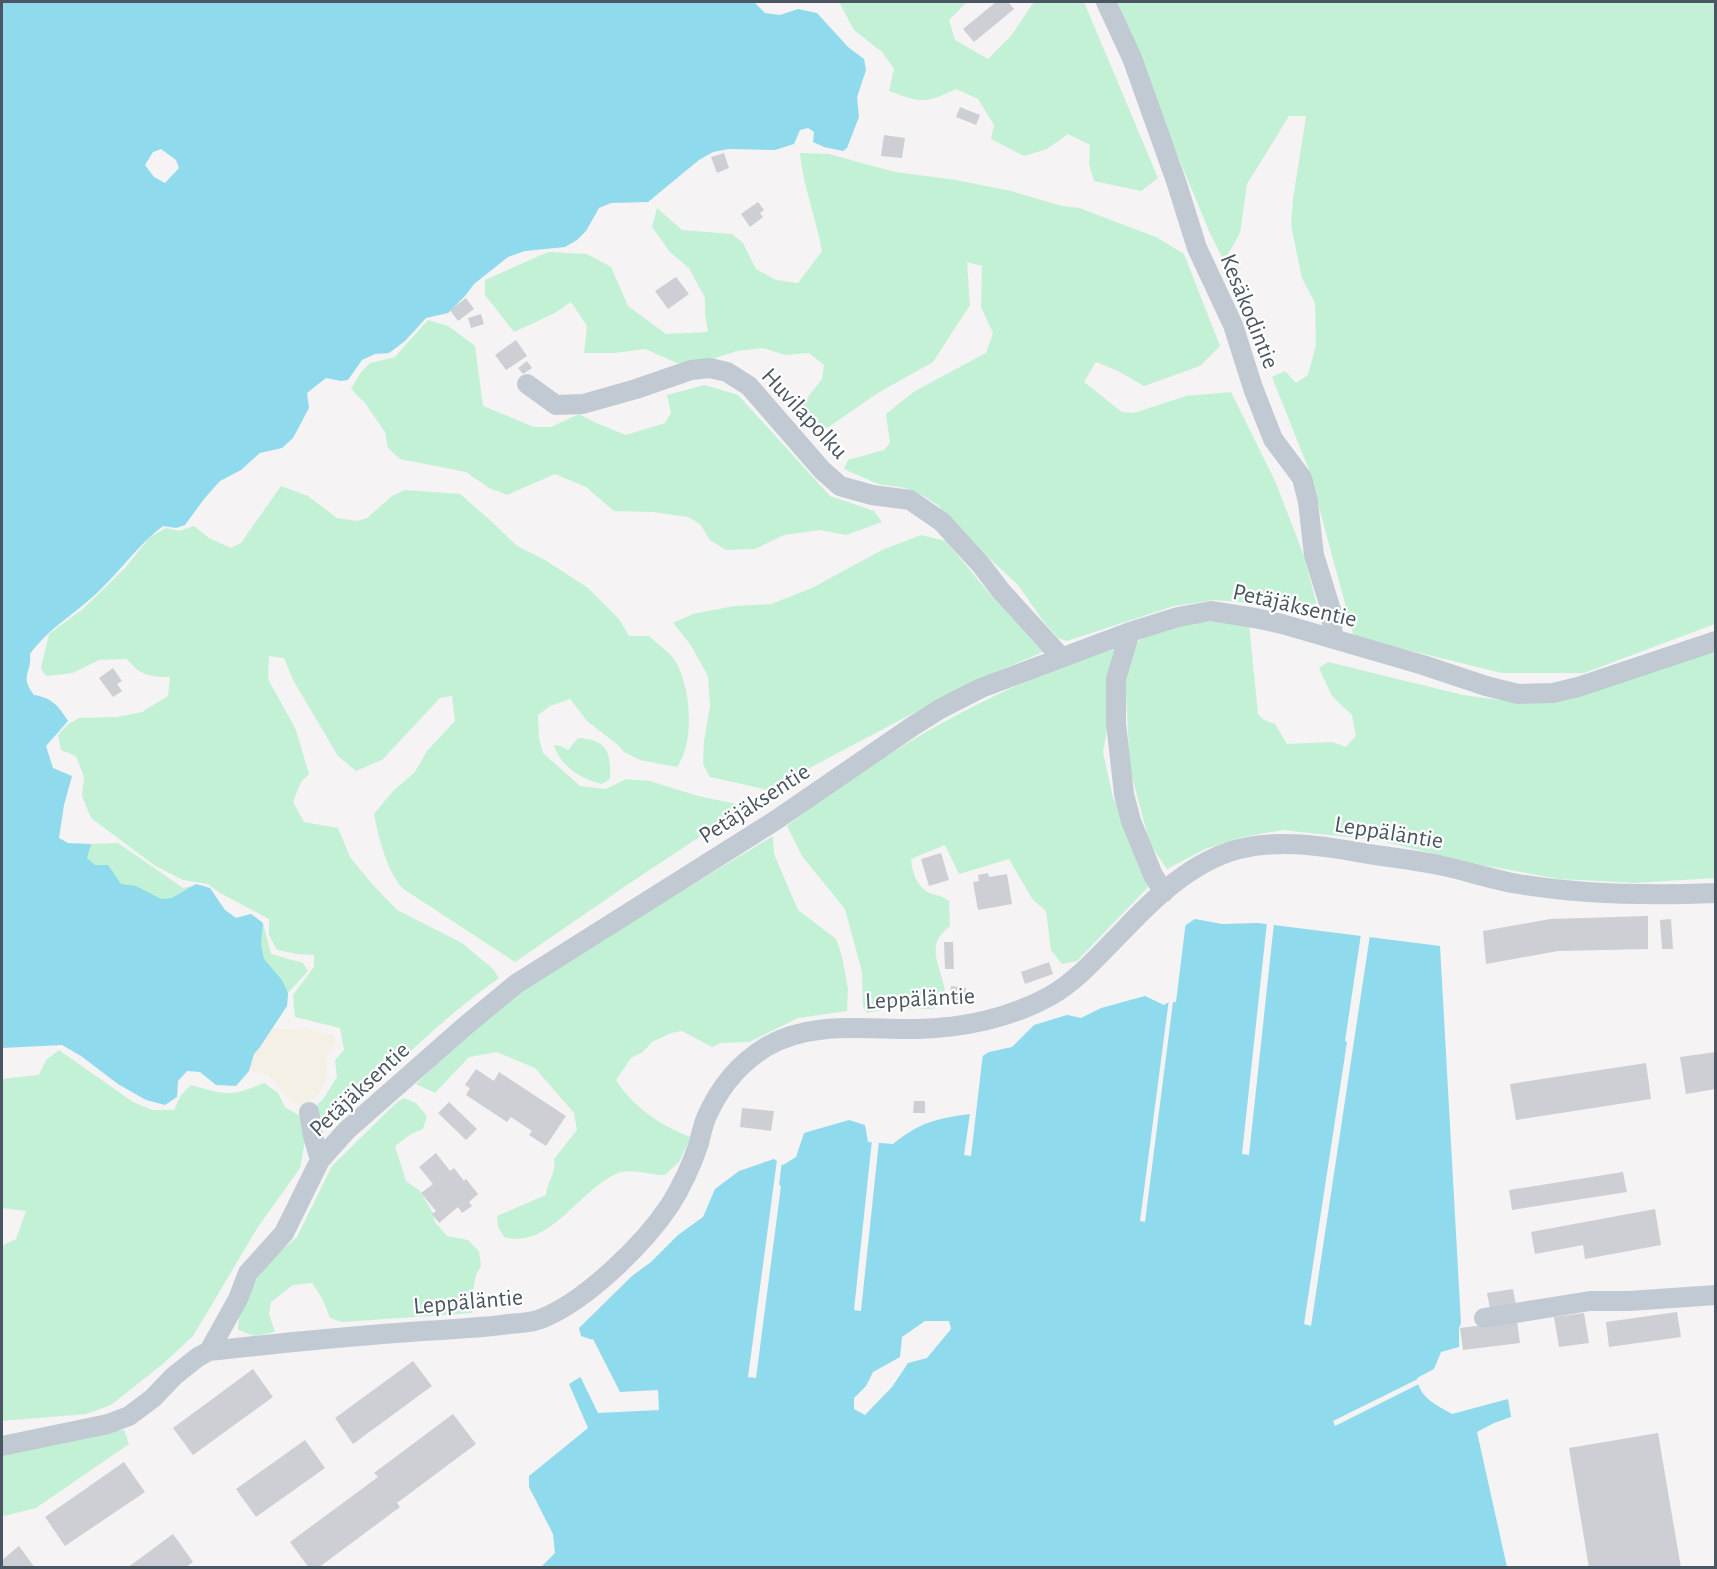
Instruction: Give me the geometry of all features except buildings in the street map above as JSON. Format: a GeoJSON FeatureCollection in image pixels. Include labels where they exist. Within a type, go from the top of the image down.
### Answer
{"type":"FeatureCollection","features":[{"type":"Feature","properties":{"kind":"street","name":"Kesäkodintie"},"geometry":{"type":"LineString","coordinates":[[1106,2],[1132,58],[1176,181],[1197,248],[1233,325],[1253,388],[1273,439],[1302,478],[1308,502],[1314,555],[1331,610],[1333,638]]}},
{"type":"Feature","properties":{"kind":"street","name":"Huvilapolku"},"geometry":{"type":"LineString","coordinates":[[527,384],[556,405],[583,404],[691,370],[710,368],[727,372],[749,386],[809,456],[840,486],[872,495],[910,500],[942,522],[1061,657]]}},
{"type":"Feature","properties":{"kind":"street","name":"Petäjäksentie"},"geometry":{"type":"LineString","coordinates":[[2,1446],[108,1425],[129,1416],[153,1398],[182,1370],[209,1351],[238,1299],[248,1274],[284,1233],[321,1160],[347,1130],[464,1027],[516,984],[766,826],[940,709],[981,688],[1130,632],[1178,617],[1211,611],[1255,618],[1333,638],[1518,694],[1553,693],[1578,687],[1716,641]]}},
{"type":"Feature","properties":{"kind":"street"},"geometry":{"type":"LineString","coordinates":[[1130,632],[1116,679],[1116,723],[1124,794],[1135,831],[1153,875],[1164,892]]}},
{"type":"Feature","properties":{"kind":"street","name":"Leppäläntie"},"geometry":{"type":"LineString","coordinates":[[209,1351],[538,1321],[563,1308],[611,1271],[651,1229],[680,1188],[698,1146],[705,1121],[720,1091],[741,1063],[771,1044],[811,1032],[852,1028],[918,1029],[956,1026],[988,1019],[1032,1004],[1073,980],[1164,892],[1191,871],[1217,856],[1264,844],[1289,843],[1443,866],[1515,884],[1583,893],[1654,896],[1716,893]]}},
{"type":"Feature","properties":{"kind":"street"},"geometry":{"type":"LineString","coordinates":[[309,1112],[313,1136],[321,1160]]}},
{"type":"Feature","properties":{"kind":"street"},"geometry":{"type":"LineString","coordinates":[[1484,1318],[1590,1301],[1651,1300],[1716,1295]]}},
{"type":"Feature","properties":{"kind":"green space"},"geometry":{"type":"Polygon","coordinates":[[[839,2],[967,2],[949,20],[955,40],[988,59],[1011,36],[1034,2],[1084,2],[1158,178],[1141,191],[1094,181],[1089,164],[1090,145],[1068,134],[1047,149],[1024,156],[991,139],[994,125],[978,99],[956,89],[923,100],[889,91],[894,69],[882,52],[854,30],[839,2]]]}},
{"type":"Feature","properties":{"kind":"green space"},"geometry":{"type":"Polygon","coordinates":[[[1114,2],[1715,3],[1715,624],[1584,673],[1502,673],[1354,637],[1309,470],[1272,377],[1285,371],[1296,383],[1308,375],[1316,345],[1315,303],[1302,278],[1291,225],[1306,116],[1289,116],[1247,184],[1240,233],[1224,261],[1209,231],[1114,2]]]}},
{"type":"Feature","properties":{"kind":"green space"},"geometry":{"type":"Polygon","coordinates":[[[800,153],[829,154],[895,172],[956,180],[1011,191],[1062,206],[1079,208],[1156,237],[1184,254],[1220,346],[1200,366],[1144,386],[1096,362],[1084,382],[1122,412],[1134,413],[1186,396],[1231,392],[1276,483],[1304,556],[1318,609],[1299,613],[1251,603],[1214,600],[1174,606],[1067,641],[1058,638],[1043,621],[1019,586],[957,528],[939,506],[905,488],[878,484],[844,469],[848,460],[884,450],[890,443],[886,414],[915,391],[986,353],[993,333],[981,307],[982,266],[967,262],[970,305],[933,362],[878,393],[827,428],[810,422],[802,405],[822,379],[824,365],[809,353],[785,355],[763,348],[737,351],[700,363],[677,363],[645,349],[614,353],[584,353],[587,326],[571,302],[555,313],[514,332],[485,295],[485,280],[548,252],[587,254],[611,267],[628,306],[666,334],[708,332],[705,298],[689,268],[670,252],[652,227],[657,208],[682,230],[732,234],[743,243],[756,269],[776,280],[798,283],[822,251],[800,153]]]}},
{"type":"Feature","properties":{"kind":"green space"},"geometry":{"type":"Polygon","coordinates":[[[428,320],[448,326],[475,346],[483,406],[534,427],[551,427],[579,414],[626,435],[665,423],[671,413],[667,395],[705,385],[738,395],[830,496],[874,511],[882,522],[846,535],[820,530],[784,535],[755,549],[726,550],[710,540],[700,524],[688,517],[653,512],[614,511],[586,487],[555,474],[507,495],[489,488],[466,472],[400,459],[388,448],[385,432],[365,403],[351,389],[361,372],[370,363],[395,357],[428,320]]]}},
{"type":"Feature","properties":{"kind":"green space"},"geometry":{"type":"Polygon","coordinates":[[[281,486],[308,496],[337,518],[357,521],[367,518],[392,496],[405,490],[460,494],[517,546],[545,560],[588,588],[619,619],[629,636],[649,636],[667,651],[681,673],[688,700],[689,730],[687,744],[677,767],[640,760],[624,752],[587,721],[570,699],[550,706],[538,715],[539,738],[543,753],[580,786],[606,789],[626,779],[650,781],[698,796],[746,806],[515,962],[402,888],[387,862],[378,833],[374,814],[393,791],[415,772],[427,751],[455,721],[452,696],[440,698],[382,760],[356,771],[338,756],[293,680],[284,658],[269,656],[268,679],[296,730],[309,774],[301,782],[293,802],[304,822],[338,828],[350,857],[397,910],[462,943],[493,969],[499,978],[448,1018],[363,1095],[333,1117],[322,1122],[315,1112],[316,1106],[337,1077],[335,1060],[344,1050],[340,1028],[295,1017],[293,995],[314,967],[314,955],[277,950],[269,935],[269,919],[220,893],[208,884],[183,880],[154,865],[91,818],[82,796],[84,777],[76,756],[61,750],[58,735],[67,725],[79,718],[117,717],[142,712],[168,696],[170,677],[145,674],[136,669],[127,659],[99,660],[73,673],[46,676],[41,668],[49,634],[84,608],[125,568],[150,537],[166,528],[179,531],[194,526],[209,538],[231,548],[241,543],[281,486]]]}},
{"type":"Feature","properties":{"kind":"green space"},"geometry":{"type":"Polygon","coordinates":[[[921,535],[946,541],[989,593],[1043,652],[972,682],[768,790],[710,777],[703,764],[710,706],[708,676],[690,644],[673,623],[693,614],[734,606],[771,604],[812,588],[882,550],[921,535]]]}},
{"type":"Feature","properties":{"kind":"green space"},"geometry":{"type":"Polygon","coordinates":[[[1215,621],[1249,624],[1258,714],[1264,720],[1275,724],[1287,744],[1332,742],[1346,747],[1356,736],[1352,715],[1332,696],[1319,668],[1328,662],[1463,695],[1521,703],[1571,699],[1715,651],[1715,878],[1635,883],[1559,879],[1482,865],[1377,840],[1282,830],[1239,838],[1205,849],[1167,869],[1150,844],[1130,769],[1125,676],[1136,644],[1143,637],[1179,625],[1215,621]]]}},
{"type":"Feature","properties":{"kind":"green space"},"geometry":{"type":"Polygon","coordinates":[[[1117,645],[1103,752],[1113,798],[1125,819],[1133,851],[1149,886],[1077,961],[1062,964],[1051,950],[1046,911],[1033,900],[1009,859],[959,874],[945,845],[911,859],[915,876],[922,888],[949,901],[950,926],[942,933],[936,947],[937,961],[945,988],[942,1004],[932,1009],[893,1008],[867,1013],[863,1006],[862,972],[845,909],[802,856],[787,826],[869,767],[926,732],[1028,680],[1117,645]]]}},
{"type":"Feature","properties":{"kind":"green space"},"geometry":{"type":"Polygon","coordinates":[[[578,738],[596,741],[606,749],[610,761],[610,779],[602,784],[594,782],[579,775],[561,759],[554,745],[568,750],[578,738]]]}},
{"type":"Feature","properties":{"kind":"green space"},"geometry":{"type":"Polygon","coordinates":[[[773,836],[774,854],[798,910],[836,939],[842,956],[848,989],[847,1011],[798,1018],[749,1042],[721,1043],[712,1047],[682,1031],[671,1033],[652,1042],[643,1052],[631,1058],[616,1080],[639,1107],[669,1128],[691,1137],[679,1162],[665,1175],[635,1171],[618,1173],[590,1192],[550,1227],[536,1235],[521,1239],[504,1237],[498,1227],[497,1216],[546,1195],[554,1170],[554,1159],[577,1130],[574,1113],[535,1068],[497,1052],[469,1057],[435,1093],[416,1084],[472,1028],[531,982],[773,836]]]}},
{"type":"Feature","properties":{"kind":"green space"},"geometry":{"type":"Polygon","coordinates":[[[118,843],[183,888],[205,886],[225,910],[236,918],[251,914],[263,923],[271,954],[303,963],[308,971],[288,993],[287,1006],[79,860],[91,844],[118,843]]]}},
{"type":"Feature","properties":{"kind":"green space"},"geometry":{"type":"Polygon","coordinates":[[[59,1050],[133,1102],[152,1110],[174,1110],[181,1095],[191,1085],[228,1093],[243,1091],[264,1083],[278,1093],[285,1107],[300,1116],[305,1141],[300,1168],[258,1227],[193,1336],[164,1363],[111,1405],[86,1414],[2,1421],[2,1246],[16,1239],[26,1211],[2,1208],[2,1079],[39,1075],[46,1060],[59,1050]]]}},
{"type":"Feature","properties":{"kind":"green space"},"geometry":{"type":"Polygon","coordinates":[[[404,1098],[416,1103],[427,1116],[423,1129],[411,1134],[395,1146],[406,1181],[420,1191],[433,1213],[435,1222],[447,1236],[468,1240],[479,1251],[481,1266],[476,1275],[472,1313],[342,1322],[330,1318],[323,1300],[312,1283],[293,1285],[271,1302],[269,1314],[275,1332],[254,1336],[238,1330],[239,1317],[253,1285],[270,1260],[297,1237],[332,1166],[397,1102],[404,1098]]]}},
{"type":"Feature","properties":{"kind":"green space"},"geometry":{"type":"Polygon","coordinates":[[[124,1430],[129,1444],[36,1508],[4,1516],[2,1512],[2,1455],[108,1431],[124,1430]]]}},
{"type":"Feature","properties":{"kind":"sand"},"geometry":{"type":"Polygon","coordinates":[[[273,1028],[296,1030],[305,1028],[335,1036],[335,1044],[327,1058],[326,1080],[319,1094],[303,1106],[290,1101],[268,1075],[249,1071],[254,1054],[273,1028]]]}},
{"type":"Feature","properties":{"kind":"water"},"geometry":{"type":"Polygon","coordinates":[[[2,2],[754,2],[765,13],[780,15],[798,9],[817,13],[848,47],[864,59],[866,70],[857,97],[859,117],[847,148],[843,151],[813,142],[814,132],[808,128],[800,130],[794,144],[775,150],[729,149],[713,152],[699,160],[648,202],[611,203],[599,208],[586,231],[565,247],[525,251],[508,257],[474,284],[448,313],[426,318],[405,341],[389,353],[375,354],[362,360],[348,380],[326,378],[307,393],[309,408],[293,438],[282,448],[260,453],[241,470],[220,481],[185,525],[176,528],[163,526],[154,533],[98,592],[54,628],[30,654],[27,683],[30,689],[34,695],[54,703],[68,721],[46,746],[53,768],[72,776],[64,805],[59,838],[68,843],[91,844],[87,858],[95,865],[108,865],[121,884],[136,886],[161,899],[172,898],[196,884],[210,888],[225,910],[236,918],[251,914],[263,923],[261,945],[264,959],[282,980],[288,993],[287,1006],[254,1054],[249,1071],[236,1086],[216,1085],[200,1072],[187,1071],[178,1081],[177,1097],[165,1105],[146,1100],[118,1084],[81,1056],[62,1045],[2,1048],[2,2]],[[161,149],[153,152],[145,165],[154,177],[165,183],[179,168],[176,160],[161,149]]]}},
{"type":"Feature","properties":{"kind":"water"},"geometry":{"type":"Polygon","coordinates":[[[1195,919],[1222,924],[1258,923],[1440,946],[1461,1323],[1459,1347],[1441,1352],[1434,1369],[1417,1378],[1418,1385],[1425,1396],[1452,1414],[1508,1399],[1511,1417],[1477,1432],[1507,1567],[541,1567],[555,1553],[553,1534],[529,1487],[529,1476],[588,1428],[569,1384],[582,1376],[593,1340],[581,1336],[579,1328],[632,1276],[651,1262],[678,1235],[703,1217],[715,1189],[739,1171],[774,1159],[783,1165],[796,1157],[804,1133],[849,1120],[865,1125],[868,1142],[893,1144],[920,1126],[970,1114],[981,1057],[989,1052],[1012,1047],[1034,1025],[1067,1015],[1081,1018],[1101,1008],[1145,996],[1164,1005],[1175,998],[1183,927],[1195,919]],[[925,1321],[902,1337],[900,1357],[873,1372],[866,1386],[854,1398],[854,1409],[865,1415],[892,1387],[908,1363],[927,1358],[951,1329],[949,1321],[925,1321]]]}},
{"type":"Feature","properties":{"kind":"pier"},"geometry":{"type":"Polygon","coordinates":[[[1186,921],[1176,1002],[1173,1002],[1145,1222],[1140,1221],[1169,999],[1172,996],[1180,926],[1186,921]]]}},
{"type":"Feature","properties":{"kind":"pier"},"geometry":{"type":"Polygon","coordinates":[[[1267,922],[1274,923],[1249,1155],[1242,1154],[1267,922]]]}},
{"type":"Feature","properties":{"kind":"pier"},"geometry":{"type":"Polygon","coordinates":[[[1361,934],[1370,935],[1311,1326],[1304,1324],[1361,934]]]}},
{"type":"Feature","properties":{"kind":"pier"},"geometry":{"type":"Polygon","coordinates":[[[983,1053],[971,1156],[964,1155],[978,1057],[983,1053]]]}},
{"type":"Feature","properties":{"kind":"pier"},"geometry":{"type":"Polygon","coordinates":[[[872,1140],[879,1141],[861,1311],[854,1310],[872,1140]]]}},
{"type":"Feature","properties":{"kind":"pier"},"geometry":{"type":"Polygon","coordinates":[[[777,1160],[782,1161],[779,1185],[781,1186],[756,1378],[748,1377],[777,1160]]]}},
{"type":"Feature","properties":{"kind":"pier"},"geometry":{"type":"Polygon","coordinates":[[[593,1339],[620,1392],[658,1390],[659,1410],[598,1413],[579,1374],[584,1351],[588,1342],[593,1339]]]}},
{"type":"Feature","properties":{"kind":"pier"},"geometry":{"type":"Polygon","coordinates":[[[1426,1375],[1420,1380],[1421,1383],[1335,1426],[1333,1421],[1426,1375]]]}}]}
